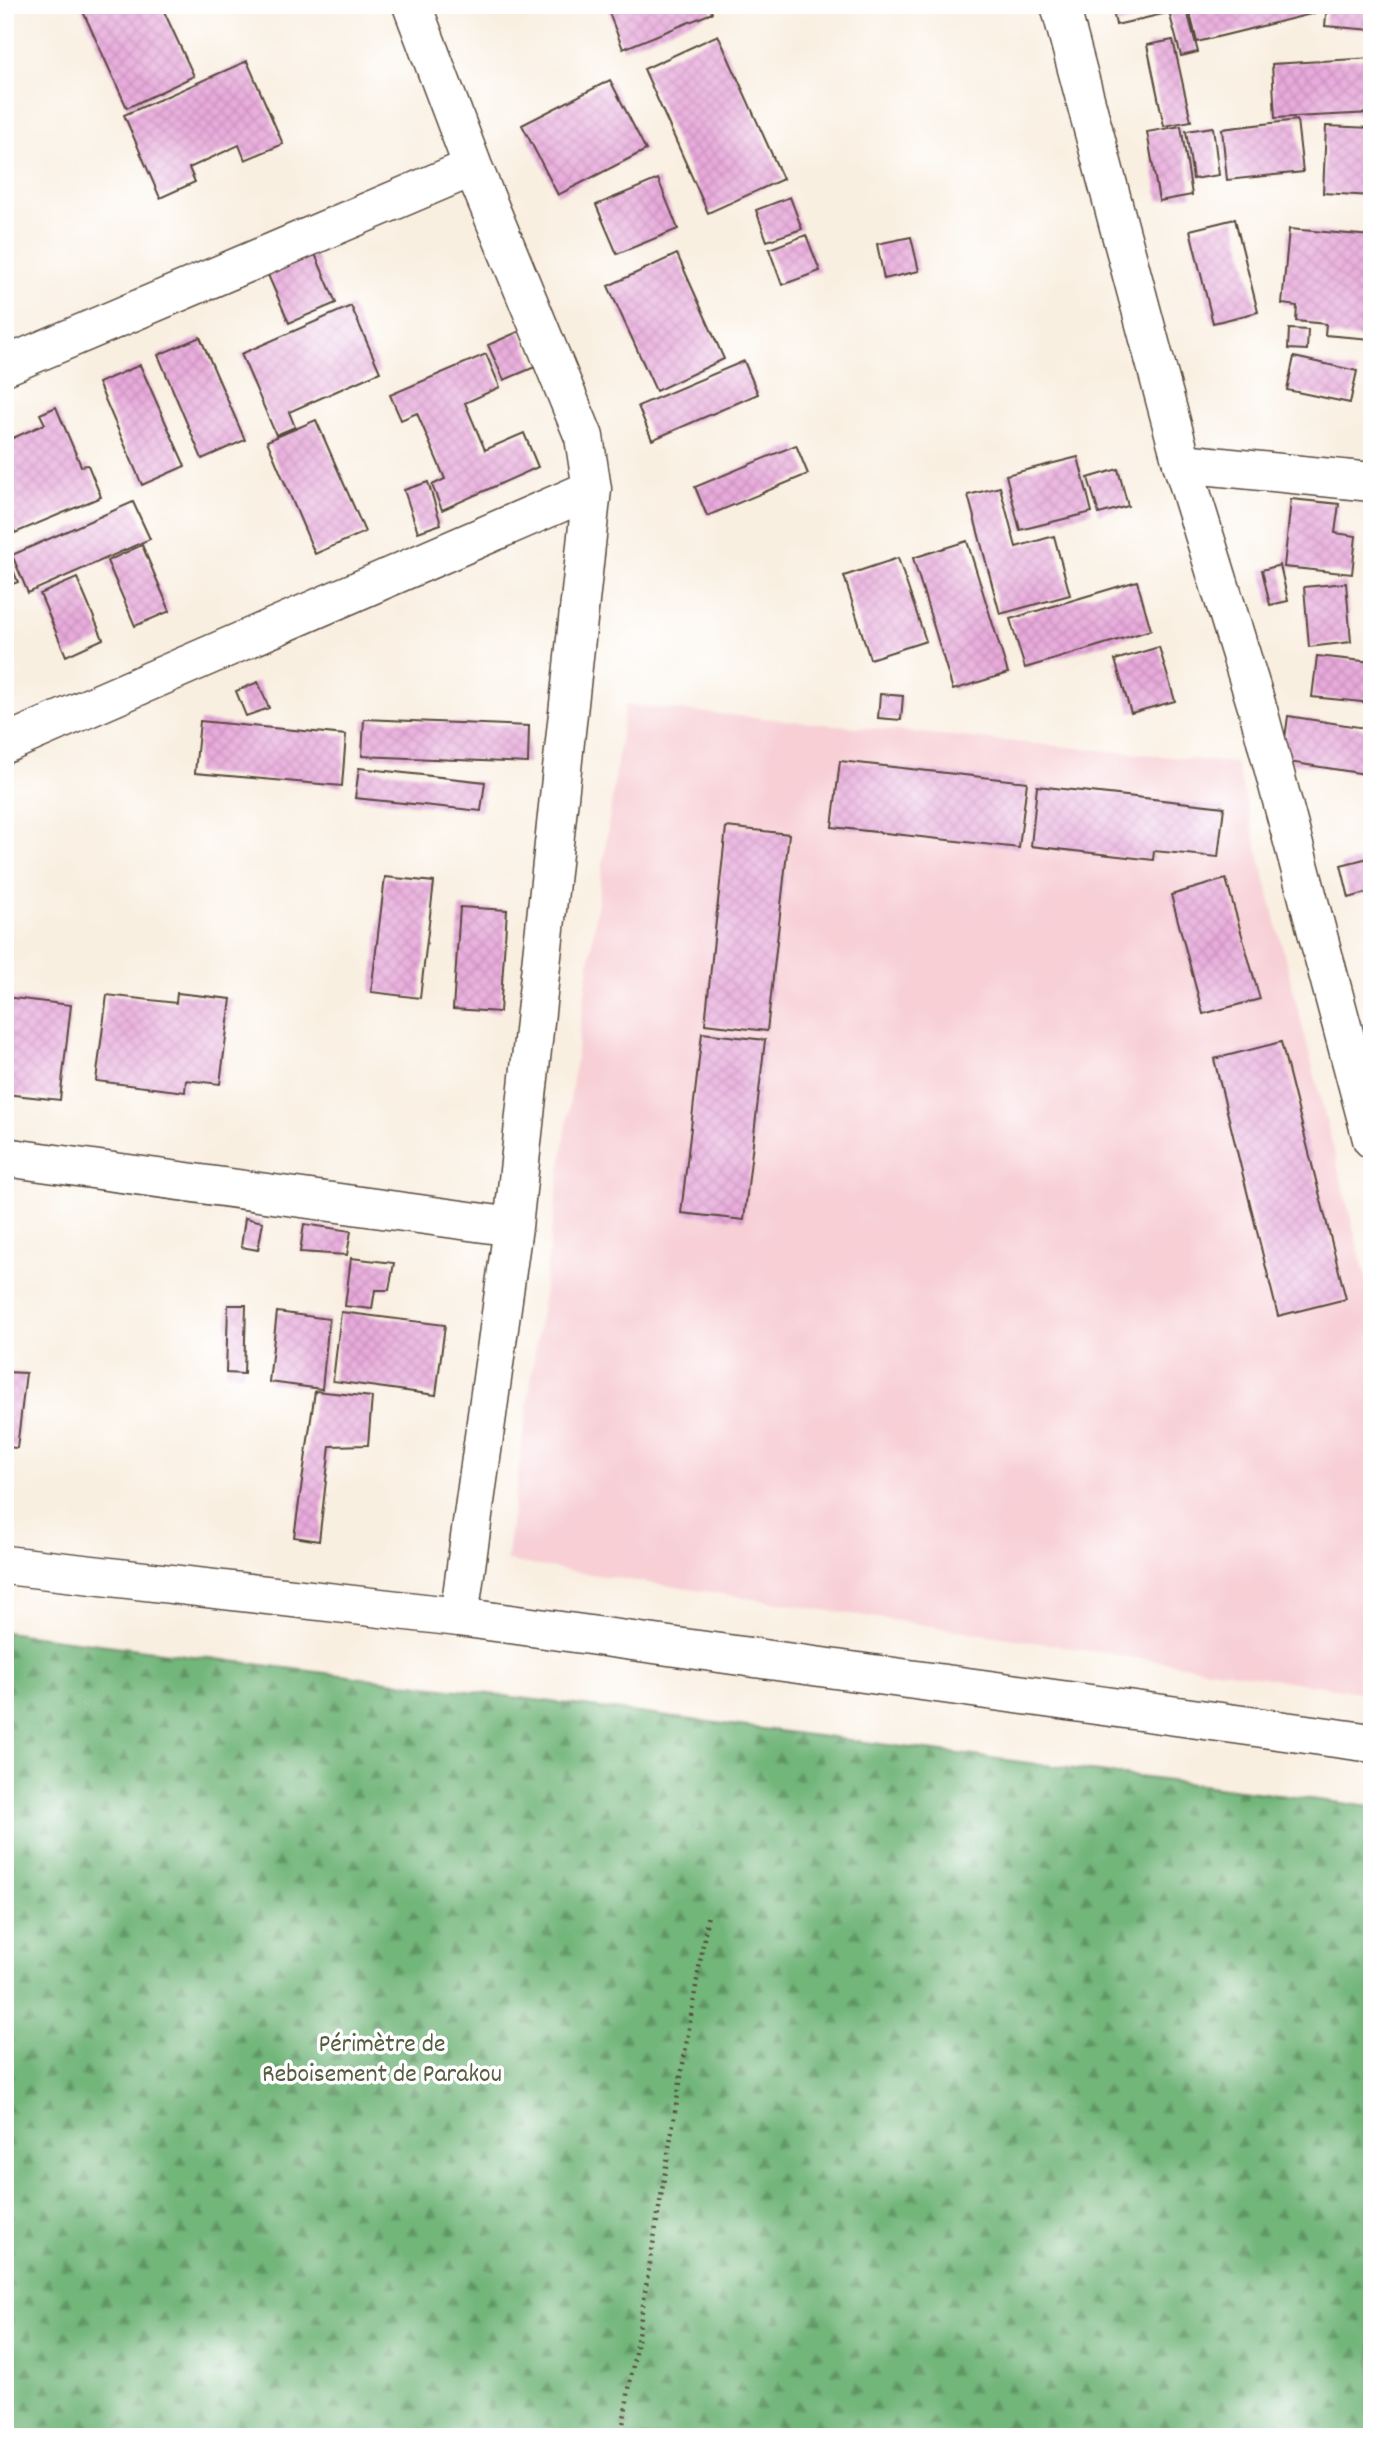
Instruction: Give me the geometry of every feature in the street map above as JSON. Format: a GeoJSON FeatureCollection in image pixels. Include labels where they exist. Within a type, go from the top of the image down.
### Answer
{"type":"FeatureCollection","features":[{"type":"Feature","properties":{"kind":"street"},"geometry":{"type":"LineString","coordinates":[[412,5],[473,167],[584,437],[592,489],[513,1227],[459,1617]]}},
{"type":"Feature","properties":{"kind":"street"},"geometry":{"type":"LineString","coordinates":[[1060,5],[1182,463],[1258,709],[1372,1139]]}},
{"type":"Feature","properties":{"kind":"street"},"geometry":{"type":"LineString","coordinates":[[5,366],[473,167]]}},
{"type":"Feature","properties":{"kind":"street"},"geometry":{"type":"LineString","coordinates":[[1182,463],[1372,482]]}},
{"type":"Feature","properties":{"kind":"street"},"geometry":{"type":"LineString","coordinates":[[5,744],[592,489]]}},
{"type":"Feature","properties":{"kind":"street"},"geometry":{"type":"LineString","coordinates":[[5,1157],[513,1227]]}},
{"type":"Feature","properties":{"kind":"street"},"geometry":{"type":"LineString","coordinates":[[5,1565],[459,1617],[1372,1743]]}},
{"type":"Feature","properties":{"kind":"path"},"geometry":{"type":"LineString","coordinates":[[621,2437],[708,1914]]}},
{"type":"Feature","properties":{"kind":"shaded area"},"geometry":{"type":"Polygon","coordinates":[[[625,705],[1236,763],[1372,1302],[1372,1694],[506,1561],[625,705]]]}},
{"type":"Feature","properties":{"kind":"green space","name":"Périmètre de Reboisement de Parakou"},"geometry":{"type":"Polygon","coordinates":[[[5,1632],[1372,1807],[1372,2437],[5,2437],[5,1632]]]}},
{"type":"Feature","properties":{"kind":"building"},"geometry":{"type":"Polygon","coordinates":[[[80,5],[161,5],[194,76],[127,108],[80,5]]]}},
{"type":"Feature","properties":{"kind":"building"},"geometry":{"type":"Polygon","coordinates":[[[606,5],[709,5],[712,13],[623,49],[606,5]]]}},
{"type":"Feature","properties":{"kind":"building"},"geometry":{"type":"Polygon","coordinates":[[[1112,5],[1165,5],[1167,13],[1116,25],[1112,5]]]}},
{"type":"Feature","properties":{"kind":"building"},"geometry":{"type":"Polygon","coordinates":[[[1188,5],[1313,5],[1315,13],[1197,42],[1188,5]]]}},
{"type":"Feature","properties":{"kind":"building"},"geometry":{"type":"Polygon","coordinates":[[[1327,5],[1372,5],[1372,30],[1325,26],[1327,5]]]}},
{"type":"Feature","properties":{"kind":"building"},"geometry":{"type":"Polygon","coordinates":[[[1186,7],[1198,52],[1181,56],[1169,12],[1186,7]]]}},
{"type":"Feature","properties":{"kind":"building"},"geometry":{"type":"Polygon","coordinates":[[[718,35],[783,179],[708,213],[644,69],[718,35]]]}},
{"type":"Feature","properties":{"kind":"building"},"geometry":{"type":"Polygon","coordinates":[[[1173,40],[1191,121],[1164,126],[1147,45],[1173,40]]]}},
{"type":"Feature","properties":{"kind":"building"},"geometry":{"type":"Polygon","coordinates":[[[1372,58],[1372,113],[1275,118],[1272,64],[1372,58]]]}},
{"type":"Feature","properties":{"kind":"building"},"geometry":{"type":"Polygon","coordinates":[[[247,61],[283,144],[245,160],[239,145],[189,168],[195,182],[160,198],[124,115],[247,61]]]}},
{"type":"Feature","properties":{"kind":"building"},"geometry":{"type":"Polygon","coordinates":[[[610,80],[646,150],[558,195],[522,125],[610,80]]]}},
{"type":"Feature","properties":{"kind":"building"},"geometry":{"type":"Polygon","coordinates":[[[1297,120],[1303,172],[1227,180],[1222,129],[1297,120]]]}},
{"type":"Feature","properties":{"kind":"building"},"geometry":{"type":"Polygon","coordinates":[[[1181,126],[1192,195],[1159,201],[1147,132],[1181,126]]]}},
{"type":"Feature","properties":{"kind":"building"},"geometry":{"type":"Polygon","coordinates":[[[1326,126],[1372,128],[1372,196],[1323,193],[1326,126]]]}},
{"type":"Feature","properties":{"kind":"building"},"geometry":{"type":"Polygon","coordinates":[[[1213,127],[1219,175],[1193,179],[1186,131],[1213,127]]]}},
{"type":"Feature","properties":{"kind":"building"},"geometry":{"type":"Polygon","coordinates":[[[658,179],[678,229],[617,254],[596,205],[658,179]]]}},
{"type":"Feature","properties":{"kind":"building"},"geometry":{"type":"Polygon","coordinates":[[[790,197],[802,229],[767,241],[756,210],[790,197]]]}},
{"type":"Feature","properties":{"kind":"building"},"geometry":{"type":"Polygon","coordinates":[[[1235,219],[1258,312],[1213,323],[1190,230],[1235,219]]]}},
{"type":"Feature","properties":{"kind":"building"},"geometry":{"type":"Polygon","coordinates":[[[1289,229],[1372,236],[1371,339],[1325,335],[1326,324],[1296,321],[1297,306],[1282,304],[1289,229]]]}},
{"type":"Feature","properties":{"kind":"building"},"geometry":{"type":"Polygon","coordinates":[[[806,235],[820,271],[782,285],[769,249],[806,235]]]}},
{"type":"Feature","properties":{"kind":"building"},"geometry":{"type":"Polygon","coordinates":[[[911,237],[919,271],[884,279],[877,244],[911,237]]]}},
{"type":"Feature","properties":{"kind":"building"},"geometry":{"type":"Polygon","coordinates":[[[315,254],[336,303],[289,323],[268,275],[315,254]]]}},
{"type":"Feature","properties":{"kind":"building"},"geometry":{"type":"Polygon","coordinates":[[[677,254],[724,359],[656,391],[608,286],[677,254]]]}},
{"type":"Feature","properties":{"kind":"building"},"geometry":{"type":"Polygon","coordinates":[[[351,306],[380,372],[289,412],[295,427],[276,435],[241,354],[351,306]]]}},
{"type":"Feature","properties":{"kind":"building"},"geometry":{"type":"Polygon","coordinates":[[[1289,329],[1308,330],[1307,350],[1288,349],[1289,329]]]}},
{"type":"Feature","properties":{"kind":"building"},"geometry":{"type":"Polygon","coordinates":[[[520,331],[535,367],[504,380],[488,345],[520,331]]]}},
{"type":"Feature","properties":{"kind":"building"},"geometry":{"type":"Polygon","coordinates":[[[200,337],[245,440],[202,459],[158,355],[200,337]]]}},
{"type":"Feature","properties":{"kind":"building"},"geometry":{"type":"Polygon","coordinates":[[[486,354],[500,387],[465,403],[485,450],[524,433],[538,467],[442,510],[432,485],[445,479],[417,413],[401,420],[390,395],[486,354]]]}},
{"type":"Feature","properties":{"kind":"building"},"geometry":{"type":"Polygon","coordinates":[[[1294,357],[1357,371],[1350,403],[1287,390],[1294,357]]]}},
{"type":"Feature","properties":{"kind":"building"},"geometry":{"type":"Polygon","coordinates":[[[744,361],[758,394],[652,440],[638,406],[744,361]]]}},
{"type":"Feature","properties":{"kind":"building"},"geometry":{"type":"Polygon","coordinates":[[[140,365],[185,466],[142,485],[98,383],[140,365]]]}},
{"type":"Feature","properties":{"kind":"building"},"geometry":{"type":"Polygon","coordinates":[[[56,407],[81,466],[88,465],[101,497],[15,533],[5,508],[5,426],[8,425],[13,438],[45,424],[40,414],[56,407]]]}},
{"type":"Feature","properties":{"kind":"building"},"geometry":{"type":"Polygon","coordinates":[[[316,420],[365,532],[315,554],[267,441],[316,420]]]}},
{"type":"Feature","properties":{"kind":"building"},"geometry":{"type":"Polygon","coordinates":[[[796,445],[808,474],[707,516],[695,487],[796,445]]]}},
{"type":"Feature","properties":{"kind":"building"},"geometry":{"type":"Polygon","coordinates":[[[1078,457],[1092,512],[1020,530],[1006,475],[1078,457]]]}},
{"type":"Feature","properties":{"kind":"building"},"geometry":{"type":"Polygon","coordinates":[[[1118,469],[1128,506],[1099,514],[1088,478],[1118,469]]]}},
{"type":"Feature","properties":{"kind":"building"},"geometry":{"type":"Polygon","coordinates":[[[428,482],[441,524],[418,532],[404,490],[428,482]]]}},
{"type":"Feature","properties":{"kind":"building"},"geometry":{"type":"Polygon","coordinates":[[[1000,487],[1016,547],[1054,536],[1070,595],[1000,614],[968,495],[1000,487]]]}},
{"type":"Feature","properties":{"kind":"building"},"geometry":{"type":"Polygon","coordinates":[[[1291,499],[1339,504],[1335,533],[1356,536],[1352,574],[1284,567],[1291,499]]]}},
{"type":"Feature","properties":{"kind":"building"},"geometry":{"type":"Polygon","coordinates":[[[133,502],[150,539],[28,593],[12,555],[133,502]]]}},
{"type":"Feature","properties":{"kind":"building"},"geometry":{"type":"Polygon","coordinates":[[[967,541],[1008,673],[953,690],[913,558],[967,541]]]}},
{"type":"Feature","properties":{"kind":"building"},"geometry":{"type":"Polygon","coordinates":[[[142,545],[170,611],[135,626],[107,561],[142,545]]]}},
{"type":"Feature","properties":{"kind":"building"},"geometry":{"type":"Polygon","coordinates":[[[5,550],[18,582],[5,587],[5,550]]]}},
{"type":"Feature","properties":{"kind":"building"},"geometry":{"type":"Polygon","coordinates":[[[898,558],[926,641],[870,659],[844,576],[898,558]]]}},
{"type":"Feature","properties":{"kind":"building"},"geometry":{"type":"Polygon","coordinates":[[[1280,565],[1288,601],[1270,605],[1262,570],[1280,565]]]}},
{"type":"Feature","properties":{"kind":"building"},"geometry":{"type":"Polygon","coordinates":[[[77,578],[103,639],[66,656],[40,594],[77,578]]]}},
{"type":"Feature","properties":{"kind":"building"},"geometry":{"type":"Polygon","coordinates":[[[1137,581],[1151,630],[1025,668],[1010,619],[1137,581]]]}},
{"type":"Feature","properties":{"kind":"building"},"geometry":{"type":"Polygon","coordinates":[[[1346,583],[1351,642],[1309,647],[1304,587],[1346,583]]]}},
{"type":"Feature","properties":{"kind":"building"},"geometry":{"type":"Polygon","coordinates":[[[1159,647],[1175,701],[1131,713],[1115,660],[1159,647]]]}},
{"type":"Feature","properties":{"kind":"building"},"geometry":{"type":"Polygon","coordinates":[[[1317,656],[1372,662],[1372,703],[1312,697],[1317,656]]]}},
{"type":"Feature","properties":{"kind":"building"},"geometry":{"type":"Polygon","coordinates":[[[258,682],[269,708],[246,716],[236,691],[258,682]]]}},
{"type":"Feature","properties":{"kind":"building"},"geometry":{"type":"Polygon","coordinates":[[[880,694],[903,696],[901,720],[878,718],[880,694]]]}},
{"type":"Feature","properties":{"kind":"building"},"geometry":{"type":"Polygon","coordinates":[[[1288,716],[1372,729],[1372,775],[1282,761],[1288,716]]]}},
{"type":"Feature","properties":{"kind":"building"},"geometry":{"type":"Polygon","coordinates":[[[364,719],[529,726],[528,763],[362,756],[364,719]]]}},
{"type":"Feature","properties":{"kind":"building"},"geometry":{"type":"Polygon","coordinates":[[[200,721],[346,735],[342,786],[195,773],[200,721]]]}},
{"type":"Feature","properties":{"kind":"building"},"geometry":{"type":"Polygon","coordinates":[[[840,761],[1027,782],[1019,848],[832,827],[840,761]]]}},
{"type":"Feature","properties":{"kind":"building"},"geometry":{"type":"Polygon","coordinates":[[[359,768],[485,782],[481,811],[355,798],[359,768]]]}},
{"type":"Feature","properties":{"kind":"building"},"geometry":{"type":"Polygon","coordinates":[[[1037,786],[1224,807],[1218,857],[1154,851],[1153,860],[1031,846],[1037,786]]]}},
{"type":"Feature","properties":{"kind":"building"},"geometry":{"type":"Polygon","coordinates":[[[726,827],[789,834],[767,1031],[705,1024],[726,827]]]}},
{"type":"Feature","properties":{"kind":"building"},"geometry":{"type":"Polygon","coordinates":[[[1372,857],[1371,911],[1366,893],[1349,898],[1341,865],[1372,857]]]}},
{"type":"Feature","properties":{"kind":"building"},"geometry":{"type":"Polygon","coordinates":[[[385,877],[434,882],[420,998],[371,992],[385,877]]]}},
{"type":"Feature","properties":{"kind":"building"},"geometry":{"type":"Polygon","coordinates":[[[1226,879],[1260,999],[1203,1014],[1171,895],[1226,879]]]}},
{"type":"Feature","properties":{"kind":"building"},"geometry":{"type":"Polygon","coordinates":[[[460,907],[507,910],[500,1012],[453,1009],[460,907]]]}},
{"type":"Feature","properties":{"kind":"building"},"geometry":{"type":"Polygon","coordinates":[[[177,993],[231,999],[220,1084],[186,1080],[185,1092],[96,1081],[107,995],[176,1003],[177,993]]]}},
{"type":"Feature","properties":{"kind":"building"},"geometry":{"type":"Polygon","coordinates":[[[5,997],[71,1005],[60,1100],[5,1094],[5,997]]]}},
{"type":"Feature","properties":{"kind":"building"},"geometry":{"type":"Polygon","coordinates":[[[702,1033],[765,1040],[744,1220],[681,1213],[702,1033]]]}},
{"type":"Feature","properties":{"kind":"building"},"geometry":{"type":"Polygon","coordinates":[[[1281,1042],[1346,1299],[1278,1316],[1214,1059],[1281,1042]]]}},
{"type":"Feature","properties":{"kind":"building"},"geometry":{"type":"Polygon","coordinates":[[[245,1218],[263,1222],[258,1250],[241,1247],[245,1218]]]}},
{"type":"Feature","properties":{"kind":"building"},"geometry":{"type":"Polygon","coordinates":[[[304,1224],[351,1231],[347,1255],[300,1252],[304,1224]]]}},
{"type":"Feature","properties":{"kind":"building"},"geometry":{"type":"Polygon","coordinates":[[[351,1258],[394,1263],[389,1290],[375,1290],[372,1309],[345,1306],[351,1258]]]}},
{"type":"Feature","properties":{"kind":"building"},"geometry":{"type":"Polygon","coordinates":[[[228,1305],[246,1305],[244,1374],[226,1373],[228,1305]]]}},
{"type":"Feature","properties":{"kind":"building"},"geometry":{"type":"Polygon","coordinates":[[[277,1312],[329,1319],[322,1389],[269,1382],[277,1312]]]}},
{"type":"Feature","properties":{"kind":"building"},"geometry":{"type":"Polygon","coordinates":[[[341,1312],[445,1325],[436,1395],[333,1381],[341,1312]]]}},
{"type":"Feature","properties":{"kind":"building"},"geometry":{"type":"Polygon","coordinates":[[[5,1372],[26,1373],[17,1448],[5,1447],[5,1372]]]}},
{"type":"Feature","properties":{"kind":"building"},"geometry":{"type":"Polygon","coordinates":[[[315,1391],[372,1397],[368,1445],[330,1446],[319,1541],[294,1537],[315,1391]]]}}]}
